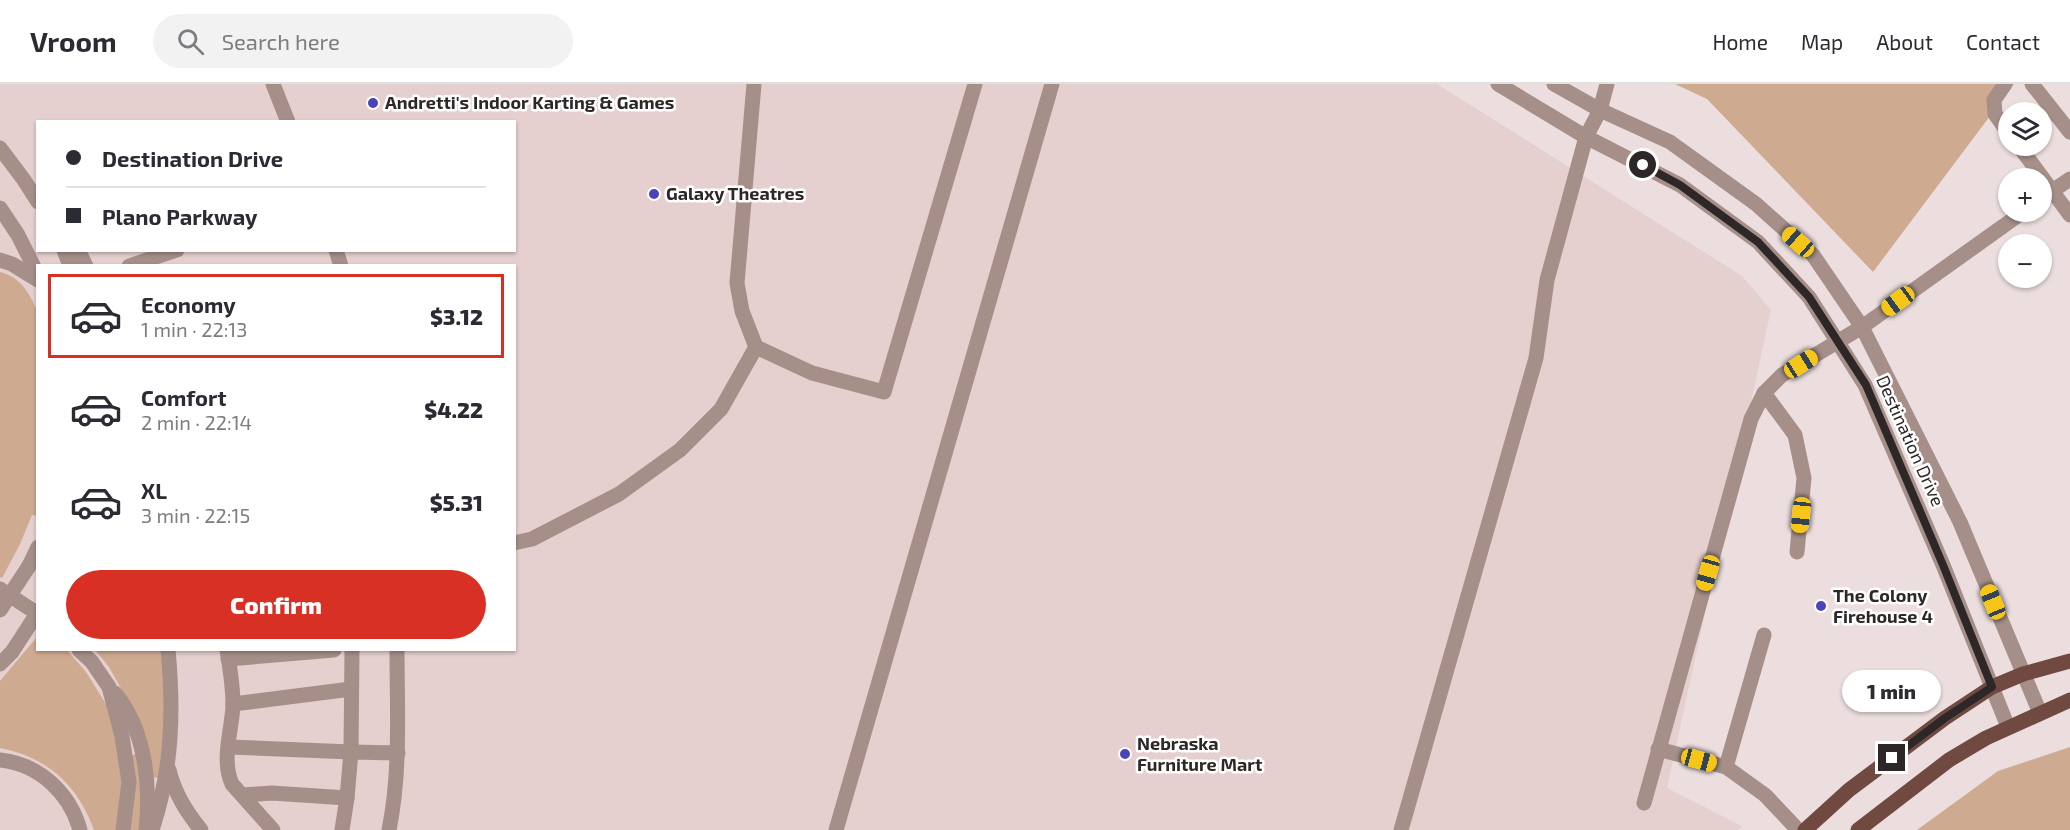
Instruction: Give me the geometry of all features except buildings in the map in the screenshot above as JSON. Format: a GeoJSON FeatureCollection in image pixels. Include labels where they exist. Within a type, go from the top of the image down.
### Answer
{"type":"FeatureCollection","features":[{"type":"Feature","properties":{"kind":"main road"},"geometry":{"type":"LineString","coordinates":[[1805,830],[1849,790],[1945,718],[1992,687],[2024,674],[2070,661]]}},
{"type":"Feature","properties":{"kind":"main road"},"geometry":{"type":"LineString","coordinates":[[1858,830],[1949,760],[1986,738],[2070,700]]}},
{"type":"Feature","properties":{"kind":"street"},"geometry":{"type":"LineString","coordinates":[[273,84],[287,120]]}},
{"type":"Feature","properties":{"kind":"street"},"geometry":{"type":"LineString","coordinates":[[754,84],[737,283],[742,311],[756,347],[812,373],[884,392],[975,84]]}},
{"type":"Feature","properties":{"kind":"street"},"geometry":{"type":"LineString","coordinates":[[836,830],[1052,84]]}},
{"type":"Feature","properties":{"kind":"street","name":"Destination Drive"},"geometry":{"type":"LineString","coordinates":[[1498,84],[1586,137],[1680,185],[1758,242],[1809,297],[1866,385],[1943,565],[2008,728]]}},
{"type":"Feature","properties":{"kind":"street","name":"Destination Drive"},"geometry":{"type":"LineString","coordinates":[[1554,84],[1600,110],[1670,142],[1755,204],[1813,255],[1862,327],[1960,522],[2040,713]]}},
{"type":"Feature","properties":{"kind":"street"},"geometry":{"type":"LineString","coordinates":[[1401,830],[1536,357],[1547,280],[1586,137],[1600,110],[1607,84]]}},
{"type":"Feature","properties":{"kind":"street"},"geometry":{"type":"LineString","coordinates":[[1998,118],[1995,114],[1994,100],[2005,84]]}},
{"type":"Feature","properties":{"kind":"street"},"geometry":{"type":"LineString","coordinates":[[2032,84],[2070,132]]}},
{"type":"Feature","properties":{"kind":"street"},"geometry":{"type":"LineString","coordinates":[[3,151],[28,170],[36,180]]}},
{"type":"Feature","properties":{"kind":"street"},"geometry":{"type":"LineString","coordinates":[[3,151],[36,199]]}},
{"type":"Feature","properties":{"kind":"street"},"geometry":{"type":"LineString","coordinates":[[2052,191],[2070,179]]}},
{"type":"Feature","properties":{"kind":"street"},"geometry":{"type":"LineString","coordinates":[[2052,199],[2070,215]]}},
{"type":"Feature","properties":{"kind":"street"},"geometry":{"type":"LineString","coordinates":[[0,208],[18,235],[36,271]]}},
{"type":"Feature","properties":{"kind":"street"},"geometry":{"type":"LineString","coordinates":[[1644,803],[1751,419],[1764,393],[1782,375],[1862,327],[2009,222]]}},
{"type":"Feature","properties":{"kind":"street"},"geometry":{"type":"LineString","coordinates":[[135,264],[171,252]]}},
{"type":"Feature","properties":{"kind":"street"},"geometry":{"type":"LineString","coordinates":[[0,260],[12,264],[36,279]]}},
{"type":"Feature","properties":{"kind":"street"},"geometry":{"type":"LineString","coordinates":[[516,543],[532,539],[620,494],[680,450],[721,409],[756,347]]}},
{"type":"Feature","properties":{"kind":"street"},"geometry":{"type":"LineString","coordinates":[[1764,393],[1795,435],[1804,478],[1797,552]]}},
{"type":"Feature","properties":{"kind":"street"},"geometry":{"type":"LineString","coordinates":[[0,610],[36,551]]}},
{"type":"Feature","properties":{"kind":"street"},"geometry":{"type":"LineString","coordinates":[[0,589],[36,612]]}},
{"type":"Feature","properties":{"kind":"street"},"geometry":{"type":"LineString","coordinates":[[0,664],[12,651],[36,616]]}},
{"type":"Feature","properties":{"kind":"street"},"geometry":{"type":"LineString","coordinates":[[1726,767],[1764,635]]}},
{"type":"Feature","properties":{"kind":"street"},"geometry":{"type":"LineString","coordinates":[[80,651],[92,662],[128,710],[139,740],[146,780],[146,830]]}},
{"type":"Feature","properties":{"kind":"street"},"geometry":{"type":"LineString","coordinates":[[152,830],[162,800],[168,766],[172,695],[168,651]]}},
{"type":"Feature","properties":{"kind":"street"},"geometry":{"type":"LineString","coordinates":[[273,830],[229,777],[233,704],[228,654],[308,651]]}},
{"type":"Feature","properties":{"kind":"street"},"geometry":{"type":"LineString","coordinates":[[342,830],[351,752],[352,651]]}},
{"type":"Feature","properties":{"kind":"street"},"geometry":{"type":"LineString","coordinates":[[389,830],[393,813],[398,753],[397,651]]}},
{"type":"Feature","properties":{"kind":"street"},"geometry":{"type":"LineString","coordinates":[[109,687],[122,736],[129,782],[123,830]]}},
{"type":"Feature","properties":{"kind":"street"},"geometry":{"type":"LineString","coordinates":[[233,704],[351,689]]}},
{"type":"Feature","properties":{"kind":"street"},"geometry":{"type":"LineString","coordinates":[[229,747],[398,753]]}},
{"type":"Feature","properties":{"kind":"street"},"geometry":{"type":"LineString","coordinates":[[1658,749],[1726,767],[1766,795],[1798,830]]}},
{"type":"Feature","properties":{"kind":"street"},"geometry":{"type":"LineString","coordinates":[[0,760],[34,771],[59,789],[76,814],[80,830]]}},
{"type":"Feature","properties":{"kind":"street"},"geometry":{"type":"LineString","coordinates":[[168,766],[173,788],[188,814],[201,830]]}},
{"type":"Feature","properties":{"kind":"street"},"geometry":{"type":"LineString","coordinates":[[243,795],[272,793],[347,798]]}},
{"type":"Feature","properties":{"kind":"shaded area"},"geometry":{"type":"Polygon","coordinates":[[[0,84],[1437,84],[1742,276],[1771,310],[1667,788],[1742,826],[1738,830],[0,830],[0,84]]]}},
{"type":"Feature","properties":{"kind":"shaded area"},"geometry":{"type":"Polygon","coordinates":[[[1675,84],[2014,84],[2000,102],[1998,102],[1998,105],[1873,272],[1707,99],[1675,84]]]}},
{"type":"Feature","properties":{"kind":"shaded area"},"geometry":{"type":"Polygon","coordinates":[[[0,272],[14,278],[24,287],[36,308],[36,516],[32,515],[20,544],[2,578],[0,577],[0,272]]]}},
{"type":"Feature","properties":{"kind":"shaded area"},"geometry":{"type":"Polygon","coordinates":[[[36,638],[36,651],[68,651],[86,672],[109,709],[122,773],[121,810],[117,830],[94,830],[79,799],[59,775],[32,758],[0,748],[0,681],[36,638]]]}},
{"type":"Feature","properties":{"kind":"shaded area"},"geometry":{"type":"Polygon","coordinates":[[[96,651],[162,651],[166,720],[158,778],[152,777],[131,706],[109,667],[96,651]]]}},
{"type":"Feature","properties":{"kind":"shaded area"},"geometry":{"type":"Polygon","coordinates":[[[2070,747],[2070,830],[1917,830],[1998,771],[2070,747]]]}},
{"type":"Feature","properties":{"kind":"shaded area"},"geometry":{"type":"Polygon","coordinates":[[[137,754],[141,774],[141,830],[129,830],[131,755],[137,754]]]}},
{"type":"Feature","properties":{"kind":"place","name":"Andretti's Indoor Karting & Games"},"geometry":{"type":"Point","coordinates":[373,103]}},
{"type":"Feature","properties":{"kind":"place","name":"Galaxy Theatres"},"geometry":{"type":"Point","coordinates":[654,194]}},
{"type":"Feature","properties":{"kind":"place","name":"The Colony Firehouse 4"},"geometry":{"type":"Point","coordinates":[1821,606]}},
{"type":"Feature","properties":{"kind":"place","name":"Nebraska Furniture Mart"},"geometry":{"type":"Point","coordinates":[1125,754]}},
{"type":"Feature","properties":{"kind":"route"},"geometry":{"type":"LineString","coordinates":[[1643,165],[1680,185],[1758,242],[1809,297],[1866,385],[1943,565],[1992,687],[1945,718],[1892,758]]}}]}
